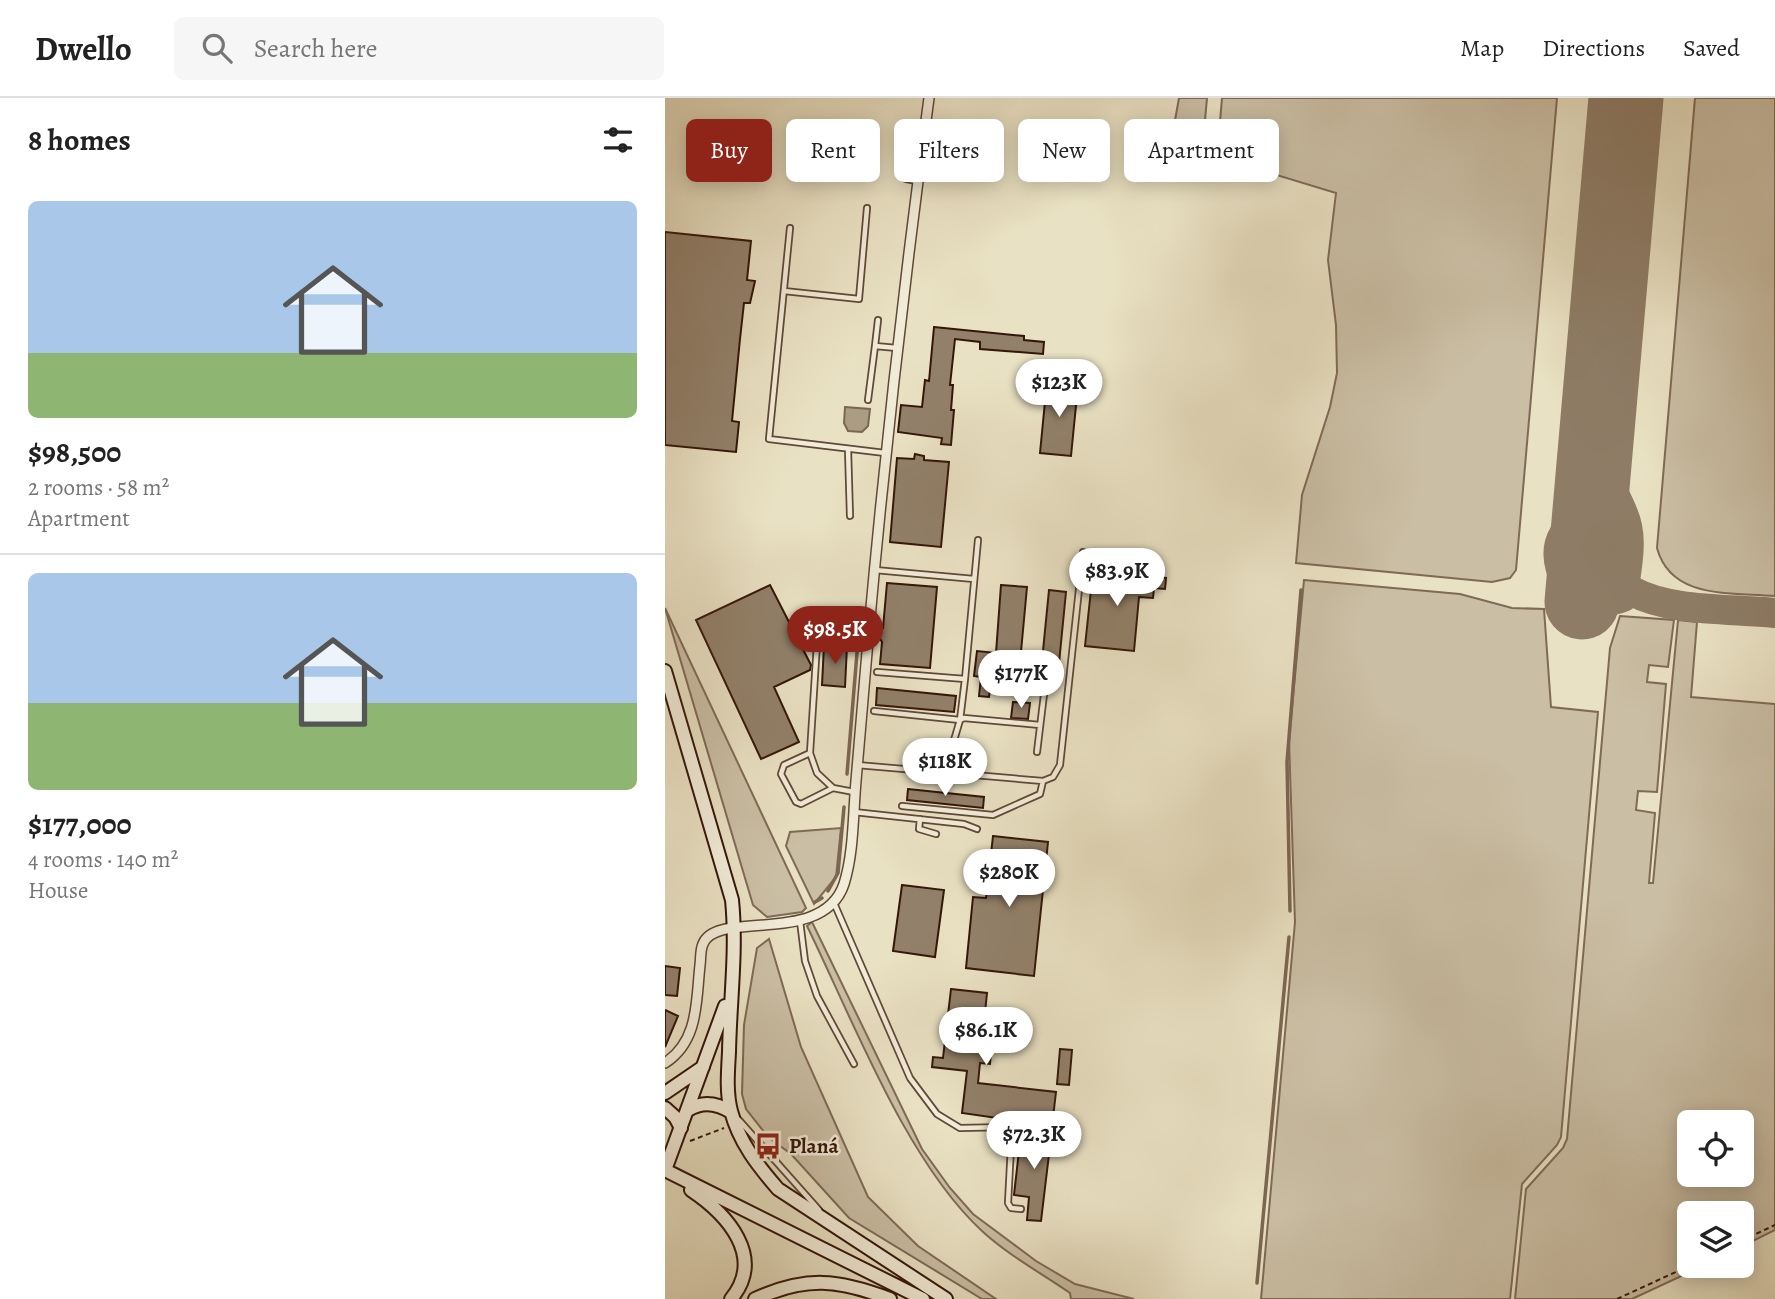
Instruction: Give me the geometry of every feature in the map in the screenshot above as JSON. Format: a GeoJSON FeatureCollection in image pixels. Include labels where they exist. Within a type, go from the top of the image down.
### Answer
{"type":"FeatureCollection","features":[{"type":"Feature","properties":{"kind":"main road"},"geometry":{"type":"LineString","coordinates":[[665,671],[726,875],[734,927],[728,1080],[733,1117],[757,1166],[778,1189],[946,1299]]}},
{"type":"Feature","properties":{"kind":"main road"},"geometry":{"type":"LineString","coordinates":[[665,1171],[706,1065],[730,992]]}},
{"type":"Feature","properties":{"kind":"main road"},"geometry":{"type":"LineString","coordinates":[[665,1093],[706,1065]]}},
{"type":"Feature","properties":{"kind":"main road"},"geometry":{"type":"LineString","coordinates":[[688,1110],[700,1104],[712,1104],[733,1117]]}},
{"type":"Feature","properties":{"kind":"main road"},"geometry":{"type":"LineString","coordinates":[[665,1108],[675,1117],[679,1134]]}},
{"type":"Feature","properties":{"kind":"main road"},"geometry":{"type":"LineString","coordinates":[[665,1171],[708,1201],[734,1228],[744,1255],[744,1266],[739,1288],[731,1299]]}},
{"type":"Feature","properties":{"kind":"main road"},"geometry":{"type":"LineString","coordinates":[[665,1171],[923,1299]]}},
{"type":"Feature","properties":{"kind":"main road"},"geometry":{"type":"LineString","coordinates":[[755,1299],[809,1282],[834,1282],[890,1299]]}},
{"type":"Feature","properties":{"kind":"street"},"geometry":{"type":"LineString","coordinates":[[926,119],[929,98]]}},
{"type":"Feature","properties":{"kind":"street"},"geometry":{"type":"LineString","coordinates":[[665,1063],[680,1052],[694,1024],[703,943],[712,932],[800,920],[834,902],[847,870],[885,453],[918,182]]}},
{"type":"Feature","properties":{"kind":"lane"},"geometry":{"type":"LineString","coordinates":[[784,291],[859,299],[867,208]]}},
{"type":"Feature","properties":{"kind":"lane"},"geometry":{"type":"LineString","coordinates":[[790,228],[769,439],[885,453]]}},
{"type":"Feature","properties":{"kind":"lane"},"geometry":{"type":"LineString","coordinates":[[868,400],[877,320]]}},
{"type":"Feature","properties":{"kind":"lane"},"geometry":{"type":"LineString","coordinates":[[875,346],[897,348]]}},
{"type":"Feature","properties":{"kind":"lane"},"geometry":{"type":"LineString","coordinates":[[848,449],[850,516]]}},
{"type":"Feature","properties":{"kind":"lane"},"geometry":{"type":"LineString","coordinates":[[922,770],[952,747],[960,720],[978,540]]}},
{"type":"Feature","properties":{"kind":"lane"},"geometry":{"type":"LineString","coordinates":[[857,765],[1043,781],[1053,777],[1060,765],[1083,552]]}},
{"type":"Feature","properties":{"kind":"lane"},"geometry":{"type":"LineString","coordinates":[[874,570],[974,579]]}},
{"type":"Feature","properties":{"kind":"lane"},"geometry":{"type":"LineString","coordinates":[[855,793],[833,788],[817,773],[810,753],[818,628],[830,614],[870,616]]}},
{"type":"Feature","properties":{"kind":"lane"},"geometry":{"type":"LineString","coordinates":[[877,671],[965,679]]}},
{"type":"Feature","properties":{"kind":"lane"},"geometry":{"type":"LineString","coordinates":[[1037,752],[1045,686]]}},
{"type":"Feature","properties":{"kind":"lane"},"geometry":{"type":"LineString","coordinates":[[874,711],[1040,725]]}},
{"type":"Feature","properties":{"kind":"lane"},"geometry":{"type":"LineString","coordinates":[[810,753],[784,765],[781,774],[796,802],[801,804],[833,788]]}},
{"type":"Feature","properties":{"kind":"lane"},"geometry":{"type":"LineString","coordinates":[[902,806],[993,815],[1040,794],[1043,781]]}},
{"type":"Feature","properties":{"kind":"lane"},"geometry":{"type":"LineString","coordinates":[[935,820],[936,809]]}},
{"type":"Feature","properties":{"kind":"lane"},"geometry":{"type":"LineString","coordinates":[[854,812],[964,824],[977,829]]}},
{"type":"Feature","properties":{"kind":"lane"},"geometry":{"type":"LineString","coordinates":[[920,819],[919,829],[936,834]]}},
{"type":"Feature","properties":{"kind":"lane"},"geometry":{"type":"LineString","coordinates":[[834,902],[909,1078],[937,1114],[960,1128],[1012,1127],[1061,1132]]}},
{"type":"Feature","properties":{"kind":"lane"},"geometry":{"type":"LineString","coordinates":[[800,920],[805,961],[817,996],[854,1064]]}},
{"type":"Feature","properties":{"kind":"lane"},"geometry":{"type":"LineString","coordinates":[[1012,1127],[1008,1203],[1011,1208],[1021,1209]]}},
{"type":"Feature","properties":{"kind":"path"},"geometry":{"type":"LineString","coordinates":[[679,1134],[687,1143],[733,1117]]}},
{"type":"Feature","properties":{"kind":"path"},"geometry":{"type":"LineString","coordinates":[[1754,1235],[1775,1225]]}},
{"type":"Feature","properties":{"kind":"path"},"geometry":{"type":"LineString","coordinates":[[1617,1299],[1677,1271]]}},
{"type":"Feature","properties":{"kind":"shaded area"},"geometry":{"type":"Polygon","coordinates":[[[1179,98],[1207,98],[1205,119],[1175,119],[1179,98]]]}},
{"type":"Feature","properties":{"kind":"shaded area"},"geometry":{"type":"Polygon","coordinates":[[[1222,98],[1557,98],[1516,570],[1510,578],[1492,582],[1296,563],[1302,495],[1330,407],[1337,373],[1336,325],[1328,260],[1336,193],[1279,176],[1279,119],[1220,119],[1222,98]]]}},
{"type":"Feature","properties":{"kind":"shaded area"},"geometry":{"type":"Polygon","coordinates":[[[1695,98],[1775,98],[1775,596],[1722,593],[1689,585],[1675,577],[1664,565],[1657,548],[1695,98]]]}},
{"type":"Feature","properties":{"kind":"shaded area"},"geometry":{"type":"Polygon","coordinates":[[[845,407],[870,409],[868,426],[862,432],[848,431],[844,423],[845,407]]]}},
{"type":"Feature","properties":{"kind":"shaded area"},"geometry":{"type":"Polygon","coordinates":[[[1304,580],[1460,594],[1512,608],[1544,609],[1551,707],[1598,712],[1561,1137],[1522,1184],[1510,1299],[1261,1299],[1295,922],[1289,740],[1304,580]]]}},
{"type":"Feature","properties":{"kind":"shaded area"},"geometry":{"type":"Polygon","coordinates":[[[665,608],[806,908],[802,912],[767,917],[753,905],[665,608]]]}},
{"type":"Feature","properties":{"kind":"shaded area"},"geometry":{"type":"Polygon","coordinates":[[[1620,616],[1674,620],[1668,667],[1649,665],[1647,682],[1666,684],[1657,792],[1638,791],[1636,810],[1655,813],[1649,883],[1653,883],[1678,620],[1697,622],[1691,697],[1775,704],[1775,1230],[1754,1240],[1754,1201],[1677,1201],[1677,1278],[1632,1299],[1515,1299],[1526,1189],[1563,1148],[1567,1139],[1610,648],[1620,616]]]}},
{"type":"Feature","properties":{"kind":"shaded area"},"geometry":{"type":"Polygon","coordinates":[[[841,828],[836,877],[814,904],[786,846],[790,832],[841,828]]]}},
{"type":"Feature","properties":{"kind":"shaded area"},"geometry":{"type":"Polygon","coordinates":[[[812,922],[922,1149],[950,1188],[973,1214],[1036,1261],[1075,1284],[1134,1299],[1071,1299],[1070,1293],[992,1240],[955,1202],[905,1129],[883,1088],[807,926],[812,922]]]}},
{"type":"Feature","properties":{"kind":"shaded area"},"geometry":{"type":"Polygon","coordinates":[[[769,939],[801,1047],[868,1197],[918,1246],[996,1299],[982,1299],[849,1218],[791,1154],[768,1137],[746,1109],[742,1094],[744,1025],[757,948],[769,939]]]}},
{"type":"Feature","properties":{"kind":"building"},"geometry":{"type":"Polygon","coordinates":[[[665,232],[751,241],[747,280],[755,281],[750,303],[744,303],[740,339],[732,421],[739,422],[736,452],[665,445],[665,232]]]}},
{"type":"Feature","properties":{"kind":"building"},"geometry":{"type":"Polygon","coordinates":[[[934,327],[1024,336],[1024,340],[1044,342],[1043,354],[980,349],[980,342],[955,339],[950,385],[953,385],[951,410],[954,410],[951,445],[941,444],[942,438],[898,432],[901,405],[922,407],[925,380],[929,381],[934,327]]]}},
{"type":"Feature","properties":{"kind":"building"},"geometry":{"type":"Polygon","coordinates":[[[1047,381],[1078,385],[1071,456],[1040,453],[1047,381]]]}},
{"type":"Feature","properties":{"kind":"building"},"geometry":{"type":"Polygon","coordinates":[[[915,454],[924,456],[924,460],[949,462],[941,547],[890,542],[897,458],[914,459],[915,454]]]}},
{"type":"Feature","properties":{"kind":"building"},"geometry":{"type":"Polygon","coordinates":[[[1093,571],[1166,578],[1165,589],[1154,588],[1153,598],[1139,597],[1134,651],[1085,646],[1093,571]]]}},
{"type":"Feature","properties":{"kind":"building"},"geometry":{"type":"Polygon","coordinates":[[[887,583],[937,587],[930,668],[880,664],[882,642],[879,628],[883,628],[887,583]]]}},
{"type":"Feature","properties":{"kind":"building"},"geometry":{"type":"Polygon","coordinates":[[[770,585],[811,665],[810,670],[774,687],[799,742],[761,759],[696,620],[770,585]]]}},
{"type":"Feature","properties":{"kind":"building"},"geometry":{"type":"Polygon","coordinates":[[[1001,585],[1027,587],[1018,684],[991,682],[989,697],[979,696],[981,677],[974,676],[977,651],[996,653],[1001,585]]]}},
{"type":"Feature","properties":{"kind":"building"},"geometry":{"type":"Polygon","coordinates":[[[1049,590],[1066,592],[1059,663],[1052,662],[1051,672],[1042,671],[1049,590]]]}},
{"type":"Feature","properties":{"kind":"building"},"geometry":{"type":"Polygon","coordinates":[[[824,645],[847,646],[845,687],[822,685],[824,645]]]}},
{"type":"Feature","properties":{"kind":"building"},"geometry":{"type":"Polygon","coordinates":[[[877,688],[956,696],[954,712],[876,705],[877,688]]]}},
{"type":"Feature","properties":{"kind":"building"},"geometry":{"type":"Polygon","coordinates":[[[1013,702],[1030,703],[1028,719],[1011,718],[1013,702]]]}},
{"type":"Feature","properties":{"kind":"building"},"geometry":{"type":"Polygon","coordinates":[[[908,789],[984,797],[983,808],[907,800],[908,789]]]}},
{"type":"Feature","properties":{"kind":"building"},"geometry":{"type":"Polygon","coordinates":[[[993,836],[1048,842],[1034,976],[966,968],[973,897],[986,898],[993,836]]]}},
{"type":"Feature","properties":{"kind":"building"},"geometry":{"type":"Polygon","coordinates":[[[902,885],[944,890],[935,957],[893,951],[902,885]]]}},
{"type":"Feature","properties":{"kind":"building"},"geometry":{"type":"Polygon","coordinates":[[[665,966],[680,968],[677,996],[665,995],[665,966]]]}},
{"type":"Feature","properties":{"kind":"building"},"geometry":{"type":"Polygon","coordinates":[[[951,989],[987,993],[981,1052],[991,1053],[990,1064],[980,1063],[978,1083],[1056,1092],[1052,1126],[962,1113],[967,1071],[932,1067],[933,1057],[943,1058],[951,989]]]}},
{"type":"Feature","properties":{"kind":"building"},"geometry":{"type":"Polygon","coordinates":[[[665,1010],[678,1016],[665,1047],[665,1010]]]}},
{"type":"Feature","properties":{"kind":"building"},"geometry":{"type":"Polygon","coordinates":[[[1060,1049],[1072,1050],[1069,1085],[1057,1084],[1060,1049]]]}},
{"type":"Feature","properties":{"kind":"building"},"geometry":{"type":"Polygon","coordinates":[[[1021,1133],[1051,1136],[1073,1149],[1050,1146],[1041,1221],[1027,1220],[1029,1197],[1014,1195],[1021,1133]]]}},
{"type":"Feature","properties":{"kind":"waterway"},"geometry":{"type":"LineString","coordinates":[[1290,911],[1287,762],[1301,590]]}},
{"type":"Feature","properties":{"kind":"waterway"},"geometry":{"type":"LineString","coordinates":[[847,774],[858,641]]}},
{"type":"Feature","properties":{"kind":"waterway"},"geometry":{"type":"LineString","coordinates":[[828,891],[838,873],[844,807]]}},
{"type":"Feature","properties":{"kind":"waterway"},"geometry":{"type":"LineString","coordinates":[[815,902],[822,898]]}},
{"type":"Feature","properties":{"kind":"waterway"},"geometry":{"type":"LineString","coordinates":[[1257,1283],[1289,937]]}},
{"type":"Feature","properties":{"kind":"taxiway"},"geometry":{"type":"LineString","coordinates":[[1601,408],[1606,346]]}},
{"type":"Feature","properties":{"kind":"taxiway"},"geometry":{"type":"LineString","coordinates":[[1597,450],[1602,470],[1624,516],[1628,534],[1623,597],[1607,601],[1591,599],[1574,590],[1564,576],[1559,559],[1560,542],[1582,510],[1589,493],[1599,390]]}},
{"type":"Feature","properties":{"kind":"taxiway"},"geometry":{"type":"LineString","coordinates":[[1593,493],[1594,534],[1604,564],[1622,584],[1646,597],[1675,605],[1775,613]]}},
{"type":"Feature","properties":{"kind":"runway"},"geometry":{"type":"LineString","coordinates":[[1582,602],[1626,98]]}},
{"type":"Feature","properties":{"kind":"place","name":"Planá"},"geometry":{"type":"Point","coordinates":[768,1146]}}]}
